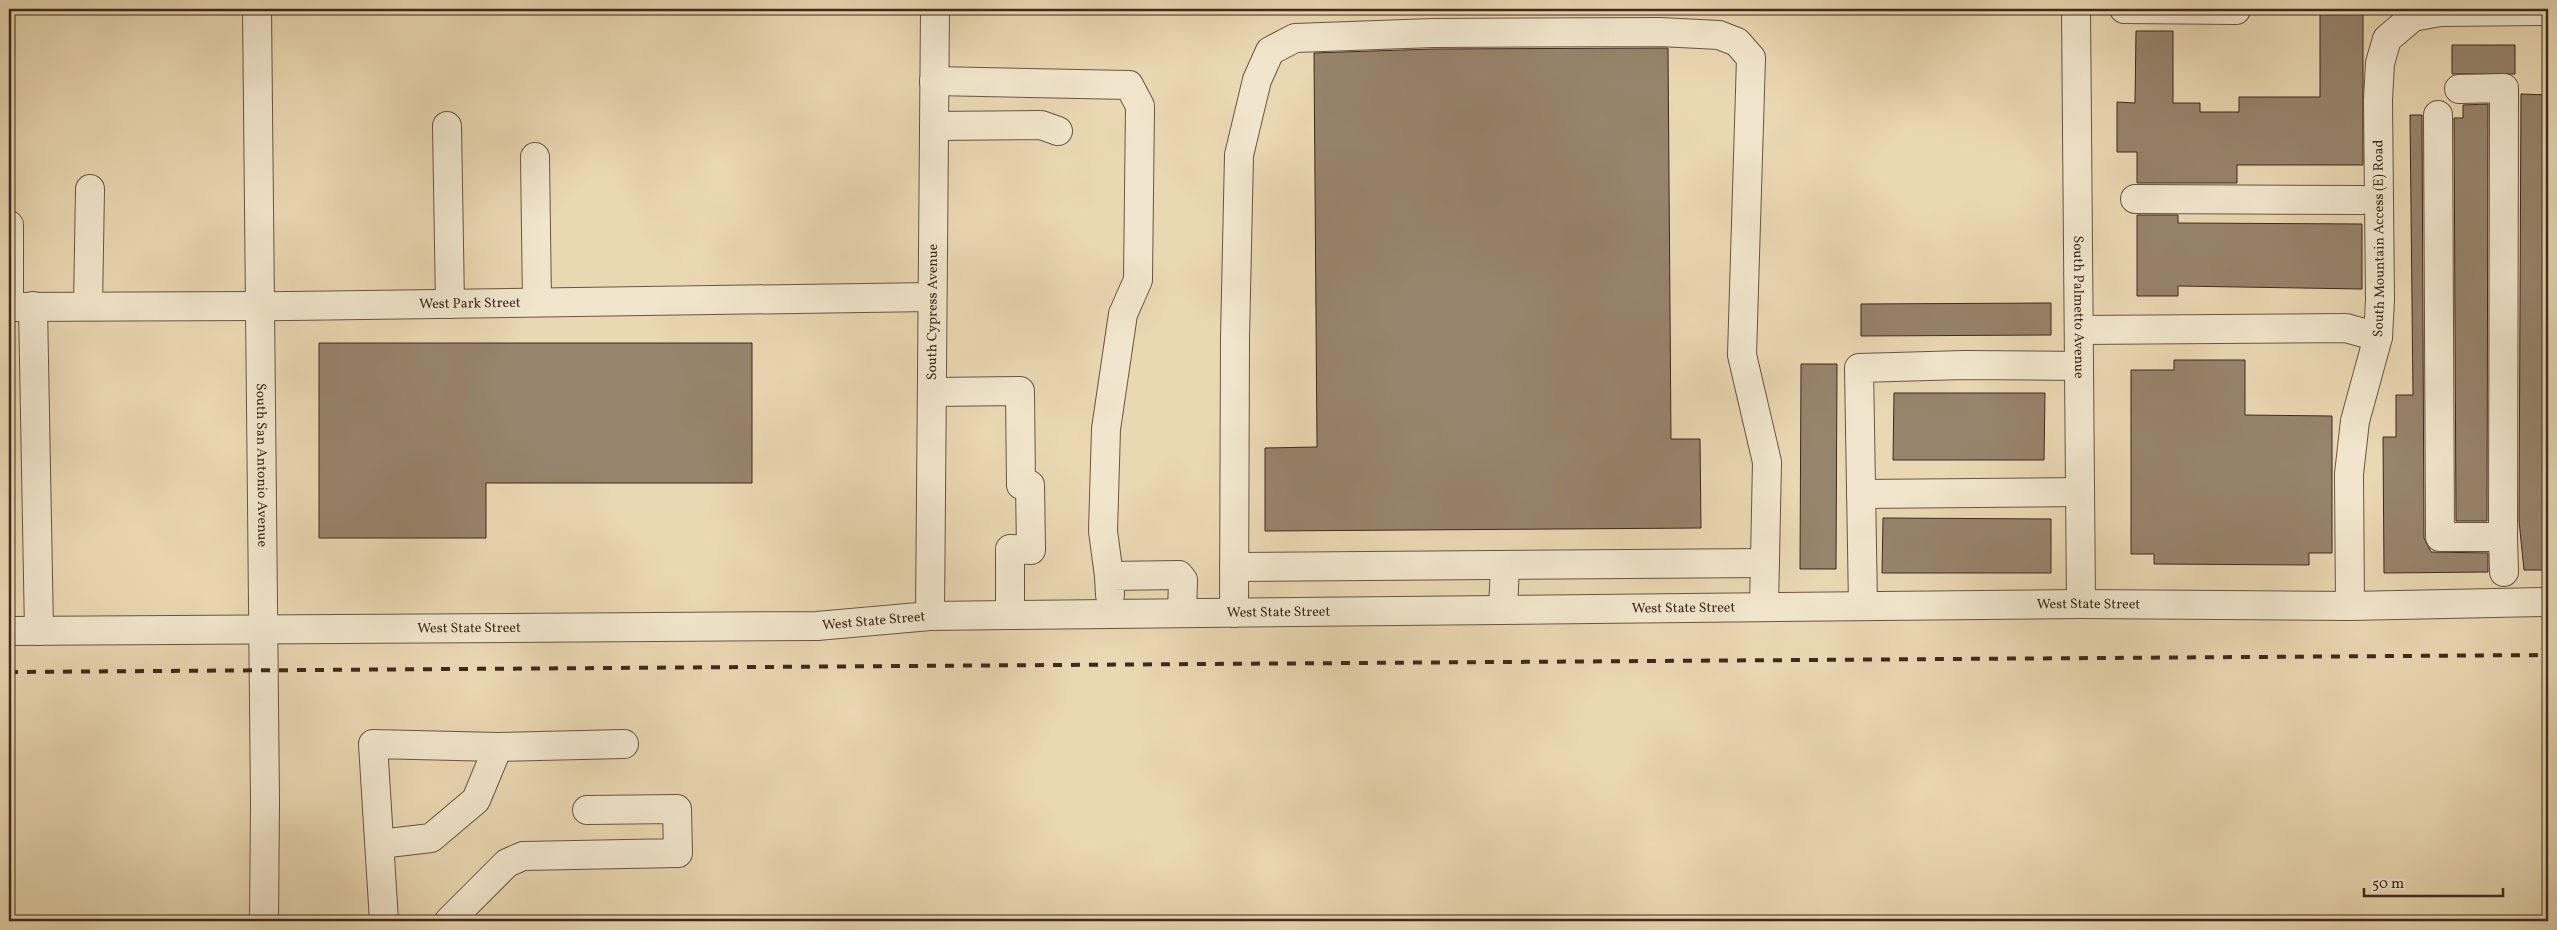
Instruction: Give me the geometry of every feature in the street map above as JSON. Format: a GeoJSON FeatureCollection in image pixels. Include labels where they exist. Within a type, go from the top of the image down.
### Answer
{"type":"FeatureCollection","features":[{"type":"Feature","properties":{"kind":"street","name":"South San Antonio Avenue"},"geometry":{"type":"LineString","coordinates":[[257,9],[264,921]]}},
{"type":"Feature","properties":{"kind":"street","name":"South Cypress Avenue"},"geometry":{"type":"LineString","coordinates":[[930,616],[935,9]]}},
{"type":"Feature","properties":{"kind":"street","name":"South Palmetto Avenue"},"geometry":{"type":"LineString","coordinates":[[2076,9],[2082,604]]}},
{"type":"Feature","properties":{"kind":"street"},"geometry":{"type":"LineString","coordinates":[[2124,10],[2236,10]]}},
{"type":"Feature","properties":{"kind":"street","name":"South Mountain Access (E) Road"},"geometry":{"type":"LineString","coordinates":[[2350,606],[2349,474],[2351,449],[2355,421],[2378,337],[2380,300],[2378,100],[2380,63],[2387,39],[2413,18],[2440,12],[2548,11]]}},
{"type":"Feature","properties":{"kind":"street"},"geometry":{"type":"LineString","coordinates":[[1234,613],[1235,348],[1239,155],[1257,80],[1270,51],[1295,38],[1443,33],[1660,32],[1719,35],[1737,42],[1751,58],[1742,355],[1768,462],[1764,607]]}},
{"type":"Feature","properties":{"kind":"street"},"geometry":{"type":"LineString","coordinates":[[934,81],[1130,85],[1140,106],[1138,280],[1122,314],[1106,429],[1103,531],[1110,576],[1110,614]]}},
{"type":"Feature","properties":{"kind":"street"},"geometry":{"type":"LineString","coordinates":[[2459,89],[2504,88],[2504,572]]}},
{"type":"Feature","properties":{"kind":"street"},"geometry":{"type":"LineString","coordinates":[[2438,115],[2440,537],[2503,537]]}},
{"type":"Feature","properties":{"kind":"street"},"geometry":{"type":"LineString","coordinates":[[934,126],[1041,125],[1058,131]]}},
{"type":"Feature","properties":{"kind":"street"},"geometry":{"type":"LineString","coordinates":[[447,126],[450,304]]}},
{"type":"Feature","properties":{"kind":"street"},"geometry":{"type":"LineString","coordinates":[[535,157],[537,302]]}},
{"type":"Feature","properties":{"kind":"street"},"geometry":{"type":"LineString","coordinates":[[88,306],[90,189]]}},
{"type":"Feature","properties":{"kind":"street"},"geometry":{"type":"LineString","coordinates":[[2135,200],[2361,200]]}},
{"type":"Feature","properties":{"kind":"street"},"geometry":{"type":"LineString","coordinates":[[9,225],[17,307],[39,631]]}},
{"type":"Feature","properties":{"kind":"street","name":"West Park Street"},"geometry":{"type":"LineString","coordinates":[[17,307],[450,304],[932,297]]}},
{"type":"Feature","properties":{"kind":"street"},"geometry":{"type":"LineString","coordinates":[[2079,330],[2346,328],[2378,337]]}},
{"type":"Feature","properties":{"kind":"street"},"geometry":{"type":"LineString","coordinates":[[1862,606],[1859,368],[1964,364],[2079,366]]}},
{"type":"Feature","properties":{"kind":"street"},"geometry":{"type":"LineString","coordinates":[[932,392],[1020,391],[1020,485],[1030,485],[1030,550],[1010,549],[1010,615]]}},
{"type":"Feature","properties":{"kind":"street"},"geometry":{"type":"LineString","coordinates":[[1861,494],[2080,492]]}},
{"type":"Feature","properties":{"kind":"street"},"geometry":{"type":"LineString","coordinates":[[1234,567],[1765,563]]}},
{"type":"Feature","properties":{"kind":"street"},"geometry":{"type":"LineString","coordinates":[[1504,610],[1505,565]]}},
{"type":"Feature","properties":{"kind":"street"},"geometry":{"type":"LineString","coordinates":[[1110,576],[1179,575],[1183,580],[1182,613]]}},
{"type":"Feature","properties":{"kind":"street","name":"West State Street"},"geometry":{"type":"LineString","coordinates":[[9,631],[262,631],[817,626],[930,616],[1182,613],[2082,604],[2350,606],[2548,602]]}},
{"type":"Feature","properties":{"kind":"street"},"geometry":{"type":"LineString","coordinates":[[384,921],[373,744],[498,747],[624,744]]}},
{"type":"Feature","properties":{"kind":"street"},"geometry":{"type":"LineString","coordinates":[[380,844],[431,838],[476,800],[498,747]]}},
{"type":"Feature","properties":{"kind":"street"},"geometry":{"type":"LineString","coordinates":[[449,921],[507,863],[523,856],[678,853],[677,809],[587,810]]}},
{"type":"Feature","properties":{"kind":"building"},"geometry":{"type":"Polygon","coordinates":[[[2320,9],[2363,9],[2363,165],[2237,165],[2237,183],[2137,183],[2137,152],[2117,152],[2117,102],[2135,103],[2136,31],[2173,31],[2173,103],[2200,103],[2200,112],[2239,112],[2239,97],[2320,97],[2320,9]]]}},
{"type":"Feature","properties":{"kind":"building"},"geometry":{"type":"Polygon","coordinates":[[[2452,45],[2515,45],[2515,74],[2452,74],[2452,45]]]}},
{"type":"Feature","properties":{"kind":"building"},"geometry":{"type":"Polygon","coordinates":[[[1668,48],[1671,439],[1700,439],[1701,528],[1265,531],[1265,448],[1317,447],[1314,53],[1433,49],[1668,48]]]}},
{"type":"Feature","properties":{"kind":"building"},"geometry":{"type":"Polygon","coordinates":[[[2521,94],[2548,95],[2548,299],[2543,479],[2548,492],[2548,570],[2524,570],[2519,521],[2521,94]]]}},
{"type":"Feature","properties":{"kind":"building"},"geometry":{"type":"Polygon","coordinates":[[[2488,104],[2487,521],[2456,521],[2454,118],[2463,118],[2463,105],[2488,104]]]}},
{"type":"Feature","properties":{"kind":"building"},"geometry":{"type":"Polygon","coordinates":[[[2410,115],[2422,115],[2424,538],[2431,552],[2488,553],[2488,572],[2384,573],[2383,437],[2396,437],[2396,395],[2413,395],[2410,115]]]}},
{"type":"Feature","properties":{"kind":"building"},"geometry":{"type":"Polygon","coordinates":[[[2137,215],[2178,215],[2178,223],[2362,224],[2362,289],[2178,286],[2178,296],[2137,296],[2137,215]]]}},
{"type":"Feature","properties":{"kind":"building"},"geometry":{"type":"Polygon","coordinates":[[[2051,303],[2051,335],[1861,336],[1861,304],[2051,303]]]}},
{"type":"Feature","properties":{"kind":"building"},"geometry":{"type":"Polygon","coordinates":[[[319,343],[752,343],[752,483],[486,483],[486,538],[319,538],[319,343]]]}},
{"type":"Feature","properties":{"kind":"building"},"geometry":{"type":"Polygon","coordinates":[[[2174,360],[2245,360],[2245,415],[2332,416],[2332,553],[2309,553],[2309,565],[2154,564],[2154,554],[2131,554],[2131,370],[2174,370],[2174,360]]]}},
{"type":"Feature","properties":{"kind":"building"},"geometry":{"type":"Polygon","coordinates":[[[1801,364],[1837,364],[1836,569],[1800,569],[1801,364]]]}},
{"type":"Feature","properties":{"kind":"building"},"geometry":{"type":"Polygon","coordinates":[[[1894,393],[2045,393],[2044,460],[1893,460],[1894,393]]]}},
{"type":"Feature","properties":{"kind":"building"},"geometry":{"type":"Polygon","coordinates":[[[1883,518],[2051,519],[2051,573],[1882,573],[1883,518]]]}},
{"type":"Feature","properties":{"kind":"railway"},"geometry":{"type":"LineString","coordinates":[[9,672],[2548,655]]}},
{"type":"Feature","properties":{"kind":"railway"},"geometry":{"type":"LineString","coordinates":[[2518,921],[2548,920]]}}]}
